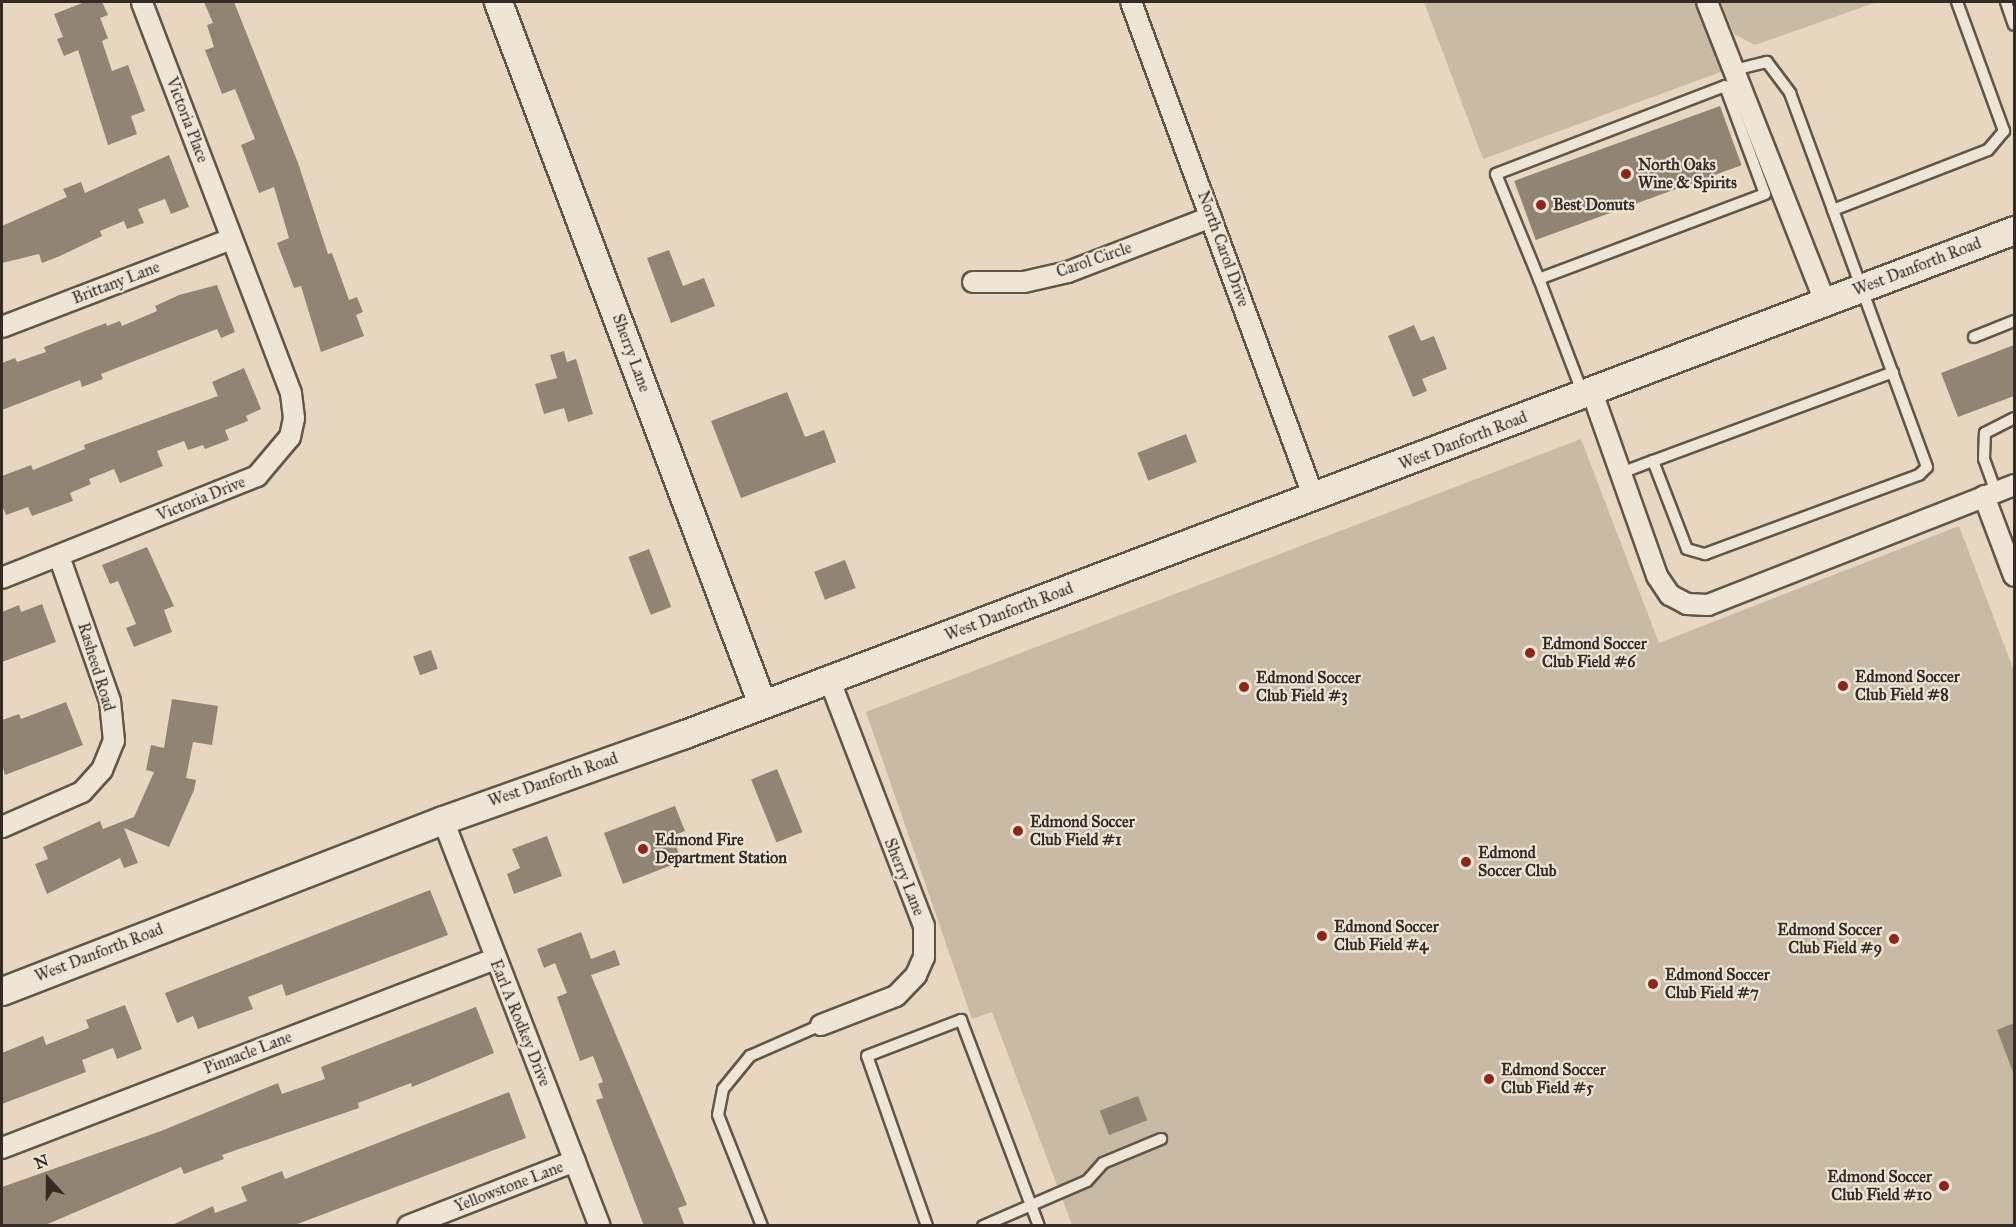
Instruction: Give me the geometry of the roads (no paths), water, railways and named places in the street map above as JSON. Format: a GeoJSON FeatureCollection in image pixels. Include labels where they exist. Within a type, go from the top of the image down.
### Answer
{"type":"FeatureCollection","features":[{"type":"Feature","properties":{"kind":"main road","name":"Sherry Lane"},"geometry":{"type":"LineString","coordinates":[[498,2],[762,704]]}},
{"type":"Feature","properties":{"kind":"main road","name":"West Danforth Road"},"geometry":{"type":"LineString","coordinates":[[2,991],[443,820],[762,704],[1314,498],[2014,230]]}},
{"type":"Feature","properties":{"kind":"street","name":"Victoria Place"},"geometry":{"type":"LineString","coordinates":[[142,2],[231,239]]}},
{"type":"Feature","properties":{"kind":"street","name":"North Carol Drive"},"geometry":{"type":"LineString","coordinates":[[1131,2],[1314,498]]}},
{"type":"Feature","properties":{"kind":"street"},"geometry":{"type":"LineString","coordinates":[[1707,2],[1825,302]]}},
{"type":"Feature","properties":{"kind":"street","name":"Carol Circle"},"geometry":{"type":"LineString","coordinates":[[973,282],[1023,282],[1068,272],[1212,217]]}},
{"type":"Feature","properties":{"kind":"street","name":"Brittany Lane"},"geometry":{"type":"LineString","coordinates":[[2,327],[231,239]]}},
{"type":"Feature","properties":{"kind":"street","name":"Victoria Drive"},"geometry":{"type":"LineString","coordinates":[[2,578],[257,476],[290,437],[294,418],[291,393],[231,239]]}},
{"type":"Feature","properties":{"kind":"street"},"geometry":{"type":"LineString","coordinates":[[1588,393],[1621,473],[1657,576],[1670,595],[1687,604],[1708,605],[1998,491],[2014,576]]}},
{"type":"Feature","properties":{"kind":"street","name":"Rasheed Road"},"geometry":{"type":"LineString","coordinates":[[2,827],[82,792],[102,770],[114,741],[110,700],[59,556]]}},
{"type":"Feature","properties":{"kind":"street","name":"Sherry Lane"},"geometry":{"type":"LineString","coordinates":[[821,1025],[896,996],[916,975],[924,957],[924,926],[829,679]]}},
{"type":"Feature","properties":{"kind":"street","name":"Earl A Rodkey Drive"},"geometry":{"type":"LineString","coordinates":[[443,820],[600,1226]]}},
{"type":"Feature","properties":{"kind":"street","name":"Pinnacle Lane"},"geometry":{"type":"LineString","coordinates":[[2,1148],[495,959]]}},
{"type":"Feature","properties":{"kind":"street","name":"Yellowstone Lane"},"geometry":{"type":"LineString","coordinates":[[408,1226],[575,1161]]}},
{"type":"Feature","properties":{"kind":"lane"},"geometry":{"type":"LineString","coordinates":[[1833,210],[1988,150],[2004,130],[1957,2]]}},
{"type":"Feature","properties":{"kind":"lane"},"geometry":{"type":"LineString","coordinates":[[2006,2],[2014,26]]}},
{"type":"Feature","properties":{"kind":"lane"},"geometry":{"type":"LineString","coordinates":[[1653,461],[1687,549],[1705,554],[1919,475],[1927,467],[1790,93],[1767,63],[1734,70]]}},
{"type":"Feature","properties":{"kind":"lane"},"geometry":{"type":"LineString","coordinates":[[1539,279],[1765,194],[1725,86],[1496,174],[1539,279],[1588,393]]}},
{"type":"Feature","properties":{"kind":"lane"},"geometry":{"type":"LineString","coordinates":[[1974,337],[2014,321]]}},
{"type":"Feature","properties":{"kind":"lane"},"geometry":{"type":"LineString","coordinates":[[1621,473],[1893,372]]}},
{"type":"Feature","properties":{"kind":"lane"},"geometry":{"type":"LineString","coordinates":[[1998,491],[1984,459],[1985,433],[2014,418]]}},
{"type":"Feature","properties":{"kind":"lane"},"geometry":{"type":"LineString","coordinates":[[927,1226],[867,1056],[961,1020],[1039,1226]]}},
{"type":"Feature","properties":{"kind":"lane"},"geometry":{"type":"LineString","coordinates":[[762,1226],[718,1115],[723,1089],[750,1056],[821,1025]]}},
{"type":"Feature","properties":{"kind":"lane"},"geometry":{"type":"LineString","coordinates":[[983,1226],[1087,1181],[1103,1163],[1161,1139]]}},
{"type":"Feature","properties":{"kind":"place","name":"North Oaks Wine & Spirits"},"geometry":{"type":"Point","coordinates":[1626,174]}},
{"type":"Feature","properties":{"kind":"place","name":"Best Donuts"},"geometry":{"type":"Point","coordinates":[1541,205]}},
{"type":"Feature","properties":{"kind":"place","name":"Edmond Soccer Club Field #6"},"geometry":{"type":"Point","coordinates":[1530,653]}},
{"type":"Feature","properties":{"kind":"place","name":"Edmond Soccer Club Field #8"},"geometry":{"type":"Point","coordinates":[1843,686]}},
{"type":"Feature","properties":{"kind":"place","name":"Edmond Soccer Club Field #3"},"geometry":{"type":"Point","coordinates":[1244,687]}},
{"type":"Feature","properties":{"kind":"place","name":"Edmond Soccer Club Field #1"},"geometry":{"type":"Point","coordinates":[1018,831]}},
{"type":"Feature","properties":{"kind":"place","name":"Edmond Fire Department Station"},"geometry":{"type":"Point","coordinates":[643,849]}},
{"type":"Feature","properties":{"kind":"place","name":"Edmond Soccer Club"},"geometry":{"type":"Point","coordinates":[1466,862]}},
{"type":"Feature","properties":{"kind":"place","name":"Edmond Soccer Club Field #4"},"geometry":{"type":"Point","coordinates":[1322,936]}},
{"type":"Feature","properties":{"kind":"place","name":"Edmond Soccer Club Field #9"},"geometry":{"type":"Point","coordinates":[1894,939]}},
{"type":"Feature","properties":{"kind":"place","name":"Edmond Soccer Club Field #7"},"geometry":{"type":"Point","coordinates":[1653,984]}},
{"type":"Feature","properties":{"kind":"place","name":"Edmond Soccer Club Field #5"},"geometry":{"type":"Point","coordinates":[1489,1079]}},
{"type":"Feature","properties":{"kind":"place","name":"Edmond Soccer Club Field #10"},"geometry":{"type":"Point","coordinates":[1944,1186]}}]}
